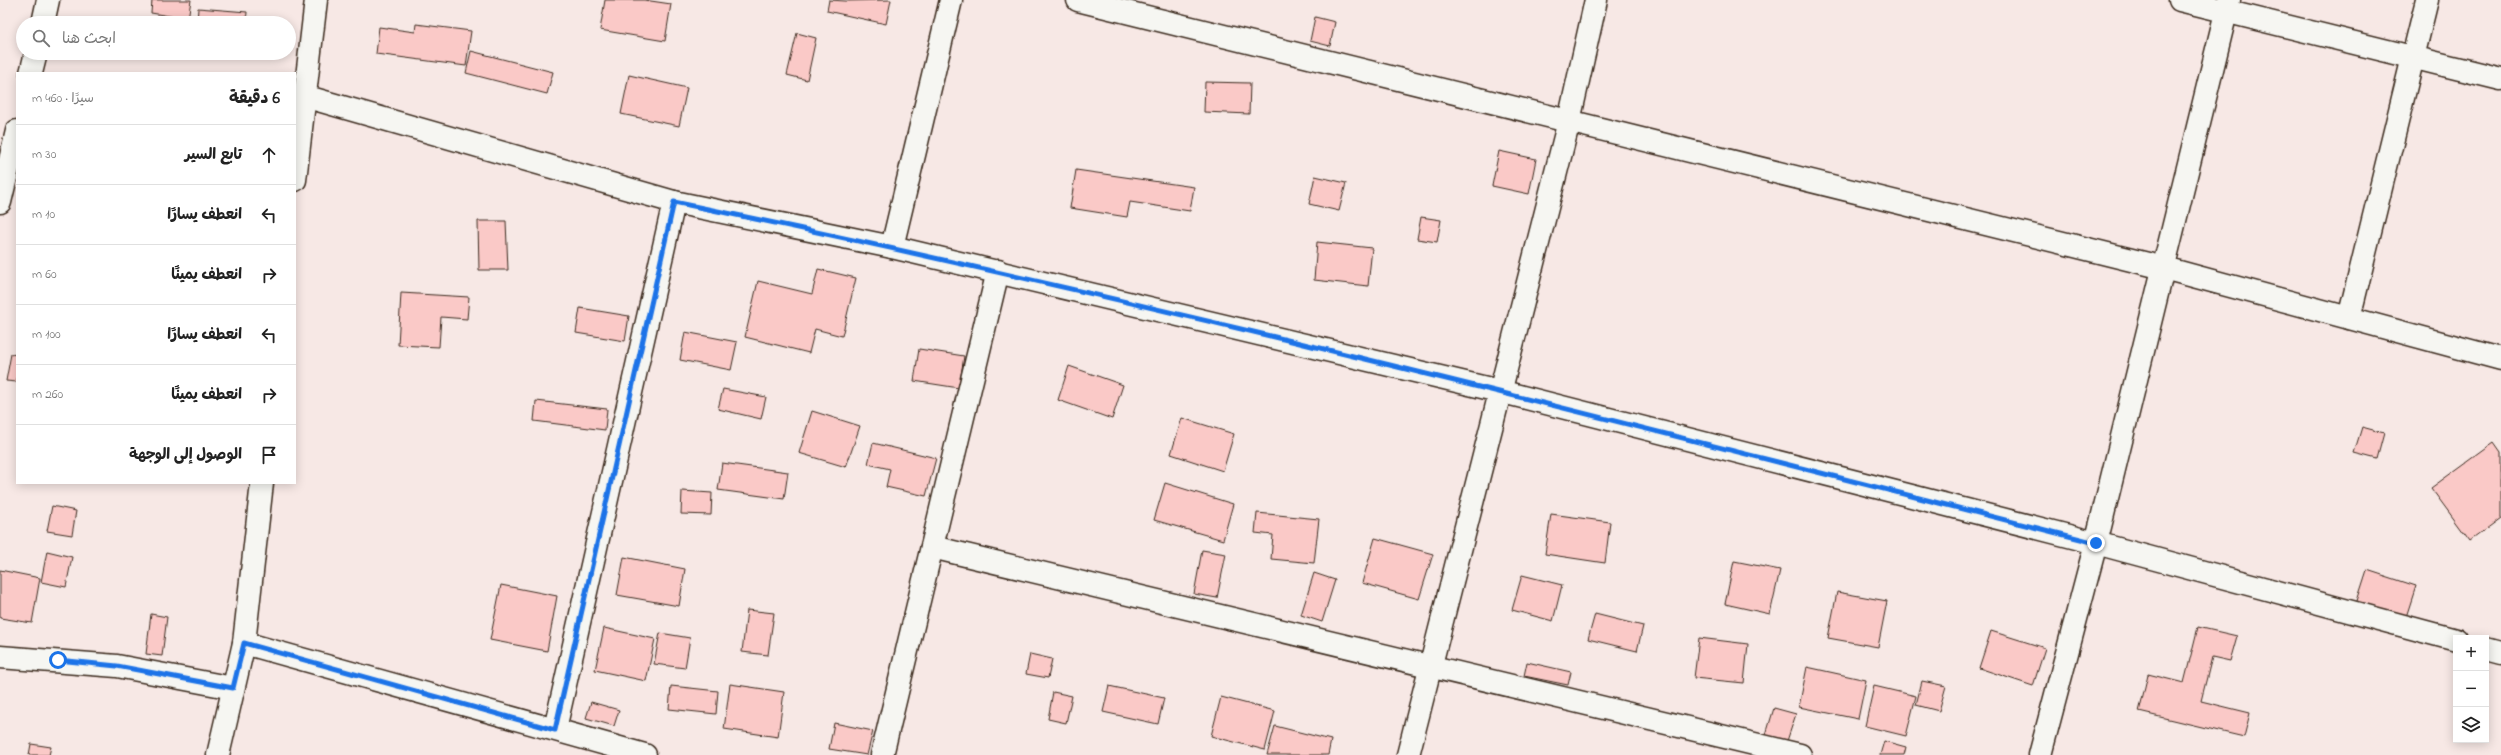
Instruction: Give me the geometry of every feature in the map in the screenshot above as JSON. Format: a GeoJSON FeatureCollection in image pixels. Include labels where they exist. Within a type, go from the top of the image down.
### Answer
{"type":"FeatureCollection","features":[{"type":"Feature","properties":{"kind":"street"},"geometry":{"type":"LineString","coordinates":[[45,16],[48,0]]}},
{"type":"Feature","properties":{"kind":"street"},"geometry":{"type":"LineString","coordinates":[[296,171],[316,0]]}},
{"type":"Feature","properties":{"kind":"street"},"geometry":{"type":"LineString","coordinates":[[892,247],[951,0]]}},
{"type":"Feature","properties":{"kind":"street"},"geometry":{"type":"LineString","coordinates":[[1078,0],[2164,268],[2501,359]]}},
{"type":"Feature","properties":{"kind":"street"},"geometry":{"type":"LineString","coordinates":[[1408,755],[1432,667],[1499,391],[1569,121],[1596,0]]}},
{"type":"Feature","properties":{"kind":"street"},"geometry":{"type":"LineString","coordinates":[[2180,0],[2228,6],[2414,57],[2501,79]]}},
{"type":"Feature","properties":{"kind":"street"},"geometry":{"type":"LineString","coordinates":[[2349,318],[2427,0]]}},
{"type":"Feature","properties":{"kind":"street"},"geometry":{"type":"LineString","coordinates":[[2040,755],[2096,543],[2228,6]]}},
{"type":"Feature","properties":{"kind":"street"},"geometry":{"type":"LineString","coordinates":[[31,72],[34,60]]}},
{"type":"Feature","properties":{"kind":"street"},"geometry":{"type":"LineString","coordinates":[[304,96],[674,202],[892,247],[998,271],[1499,391],[2096,543],[2453,639]]}},
{"type":"Feature","properties":{"kind":"street"},"geometry":{"type":"LineString","coordinates":[[0,202],[16,135]]}},
{"type":"Feature","properties":{"kind":"street"},"geometry":{"type":"LineString","coordinates":[[555,730],[674,202]]}},
{"type":"Feature","properties":{"kind":"street"},"geometry":{"type":"LineString","coordinates":[[882,755],[998,271]]}},
{"type":"Feature","properties":{"kind":"street"},"geometry":{"type":"LineString","coordinates":[[218,755],[244,643],[262,484]]}},
{"type":"Feature","properties":{"kind":"street"},"geometry":{"type":"LineString","coordinates":[[932,547],[1800,755]]}},
{"type":"Feature","properties":{"kind":"street"},"geometry":{"type":"LineString","coordinates":[[244,643],[645,755]]}},
{"type":"Feature","properties":{"kind":"street"},"geometry":{"type":"LineString","coordinates":[[2489,650],[2501,653]]}},
{"type":"Feature","properties":{"kind":"street"},"geometry":{"type":"LineString","coordinates":[[0,657],[117,666],[233,688]]}},
{"type":"Feature","properties":{"kind":"building"},"geometry":{"type":"Polygon","coordinates":[[[152,0],[191,0],[188,16],[170,16],[151,13],[152,0]]]}},
{"type":"Feature","properties":{"kind":"building"},"geometry":{"type":"Polygon","coordinates":[[[605,0],[644,0],[671,4],[665,41],[600,30],[605,0]]]}},
{"type":"Feature","properties":{"kind":"building"},"geometry":{"type":"Polygon","coordinates":[[[829,0],[891,0],[886,24],[827,11],[829,0]]]}},
{"type":"Feature","properties":{"kind":"building"},"geometry":{"type":"Polygon","coordinates":[[[198,8],[247,12],[247,16],[197,16],[198,8]]]}},
{"type":"Feature","properties":{"kind":"building"},"geometry":{"type":"Polygon","coordinates":[[[1315,17],[1335,22],[1330,46],[1310,41],[1315,17]]]}},
{"type":"Feature","properties":{"kind":"building"},"geometry":{"type":"Polygon","coordinates":[[[416,24],[471,31],[466,66],[376,54],[379,27],[415,32],[416,24]]]}},
{"type":"Feature","properties":{"kind":"building"},"geometry":{"type":"Polygon","coordinates":[[[797,33],[816,38],[807,80],[787,75],[797,33]]]}},
{"type":"Feature","properties":{"kind":"building"},"geometry":{"type":"Polygon","coordinates":[[[471,51],[553,72],[547,94],[466,73],[471,51]]]}},
{"type":"Feature","properties":{"kind":"building"},"geometry":{"type":"Polygon","coordinates":[[[629,75],[687,88],[679,126],[621,114],[629,75]]]}},
{"type":"Feature","properties":{"kind":"building"},"geometry":{"type":"Polygon","coordinates":[[[1205,82],[1250,83],[1249,114],[1204,112],[1205,82]]]}},
{"type":"Feature","properties":{"kind":"building"},"geometry":{"type":"Polygon","coordinates":[[[1499,151],[1536,159],[1529,194],[1492,186],[1499,151]]]}},
{"type":"Feature","properties":{"kind":"building"},"geometry":{"type":"Polygon","coordinates":[[[1076,170],[1194,187],[1190,211],[1130,202],[1127,217],[1070,208],[1076,170]]]}},
{"type":"Feature","properties":{"kind":"building"},"geometry":{"type":"Polygon","coordinates":[[[1315,176],[1346,183],[1339,211],[1309,204],[1315,176]]]}},
{"type":"Feature","properties":{"kind":"building"},"geometry":{"type":"Polygon","coordinates":[[[1421,217],[1441,220],[1437,242],[1417,239],[1421,217]]]}},
{"type":"Feature","properties":{"kind":"building"},"geometry":{"type":"Polygon","coordinates":[[[478,221],[506,221],[508,270],[479,270],[478,221]]]}},
{"type":"Feature","properties":{"kind":"building"},"geometry":{"type":"Polygon","coordinates":[[[1317,242],[1372,248],[1368,286],[1314,280],[1317,242]]]}},
{"type":"Feature","properties":{"kind":"building"},"geometry":{"type":"Polygon","coordinates":[[[818,269],[856,278],[842,336],[815,329],[809,353],[745,337],[758,281],[812,294],[818,269]]]}},
{"type":"Feature","properties":{"kind":"building"},"geometry":{"type":"Polygon","coordinates":[[[401,293],[469,297],[467,319],[441,317],[439,347],[398,345],[401,293]]]}},
{"type":"Feature","properties":{"kind":"building"},"geometry":{"type":"Polygon","coordinates":[[[580,308],[629,316],[625,341],[576,333],[580,308]]]}},
{"type":"Feature","properties":{"kind":"building"},"geometry":{"type":"Polygon","coordinates":[[[685,332],[737,342],[731,370],[680,360],[685,332]]]}},
{"type":"Feature","properties":{"kind":"building"},"geometry":{"type":"Polygon","coordinates":[[[919,349],[964,356],[959,388],[914,381],[919,349]]]}},
{"type":"Feature","properties":{"kind":"building"},"geometry":{"type":"Polygon","coordinates":[[[11,354],[16,355],[16,382],[6,381],[11,354]]]}},
{"type":"Feature","properties":{"kind":"building"},"geometry":{"type":"Polygon","coordinates":[[[1069,366],[1123,385],[1112,419],[1058,400],[1069,366]]]}},
{"type":"Feature","properties":{"kind":"building"},"geometry":{"type":"Polygon","coordinates":[[[723,389],[766,397],[761,419],[718,409],[723,389]]]}},
{"type":"Feature","properties":{"kind":"building"},"geometry":{"type":"Polygon","coordinates":[[[536,401],[607,409],[605,430],[534,421],[536,401]]]}},
{"type":"Feature","properties":{"kind":"building"},"geometry":{"type":"Polygon","coordinates":[[[812,411],[860,426],[846,467],[799,453],[812,411]]]}},
{"type":"Feature","properties":{"kind":"building"},"geometry":{"type":"Polygon","coordinates":[[[1182,418],[1234,434],[1223,471],[1171,454],[1182,418]]]}},
{"type":"Feature","properties":{"kind":"building"},"geometry":{"type":"Polygon","coordinates":[[[2362,427],[2384,433],[2377,459],[2354,453],[2362,427]]]}},
{"type":"Feature","properties":{"kind":"building"},"geometry":{"type":"Polygon","coordinates":[[[2494,442],[2501,452],[2501,518],[2470,541],[2431,488],[2494,442]]]}},
{"type":"Feature","properties":{"kind":"building"},"geometry":{"type":"Polygon","coordinates":[[[873,443],[936,458],[926,496],[886,487],[890,469],[868,464],[873,443]]]}},
{"type":"Feature","properties":{"kind":"building"},"geometry":{"type":"Polygon","coordinates":[[[722,463],[788,472],[784,499],[718,490],[722,463]]]}},
{"type":"Feature","properties":{"kind":"building"},"geometry":{"type":"Polygon","coordinates":[[[1165,483],[1233,504],[1223,540],[1154,520],[1165,483]]]}},
{"type":"Feature","properties":{"kind":"building"},"geometry":{"type":"Polygon","coordinates":[[[682,491],[712,493],[711,515],[681,514],[682,491]]]}},
{"type":"Feature","properties":{"kind":"building"},"geometry":{"type":"Polygon","coordinates":[[[52,506],[76,511],[72,535],[47,531],[52,506]]]}},
{"type":"Feature","properties":{"kind":"building"},"geometry":{"type":"Polygon","coordinates":[[[1257,513],[1319,519],[1314,563],[1271,559],[1273,535],[1255,533],[1257,513]]]}},
{"type":"Feature","properties":{"kind":"building"},"geometry":{"type":"Polygon","coordinates":[[[1551,514],[1610,522],[1605,563],[1545,554],[1551,514]]]}},
{"type":"Feature","properties":{"kind":"building"},"geometry":{"type":"Polygon","coordinates":[[[1375,538],[1433,554],[1419,599],[1362,583],[1375,538]]]}},
{"type":"Feature","properties":{"kind":"building"},"geometry":{"type":"Polygon","coordinates":[[[1202,550],[1226,554],[1217,598],[1194,594],[1202,550]]]}},
{"type":"Feature","properties":{"kind":"building"},"geometry":{"type":"Polygon","coordinates":[[[47,551],[72,557],[66,587],[41,582],[47,551]]]}},
{"type":"Feature","properties":{"kind":"building"},"geometry":{"type":"Polygon","coordinates":[[[624,557],[685,569],[679,606],[617,595],[624,557]]]}},
{"type":"Feature","properties":{"kind":"building"},"geometry":{"type":"Polygon","coordinates":[[[1734,561],[1780,570],[1770,614],[1725,604],[1734,561]]]}},
{"type":"Feature","properties":{"kind":"building"},"geometry":{"type":"Polygon","coordinates":[[[0,570],[40,578],[32,623],[0,618],[0,570]]]}},
{"type":"Feature","properties":{"kind":"building"},"geometry":{"type":"Polygon","coordinates":[[[2367,570],[2416,586],[2405,620],[2356,604],[2367,570]]]}},
{"type":"Feature","properties":{"kind":"building"},"geometry":{"type":"Polygon","coordinates":[[[1314,573],[1335,580],[1322,622],[1301,615],[1314,573]]]}},
{"type":"Feature","properties":{"kind":"building"},"geometry":{"type":"Polygon","coordinates":[[[1522,575],[1562,585],[1553,621],[1512,610],[1522,575]]]}},
{"type":"Feature","properties":{"kind":"building"},"geometry":{"type":"Polygon","coordinates":[[[501,585],[557,596],[547,651],[490,640],[501,585]]]}},
{"type":"Feature","properties":{"kind":"building"},"geometry":{"type":"Polygon","coordinates":[[[1837,592],[1887,601],[1878,647],[1828,638],[1837,592]]]}},
{"type":"Feature","properties":{"kind":"building"},"geometry":{"type":"Polygon","coordinates":[[[747,610],[774,613],[768,655],[742,652],[747,610]]]}},
{"type":"Feature","properties":{"kind":"building"},"geometry":{"type":"Polygon","coordinates":[[[151,614],[167,617],[162,656],[146,654],[151,614]]]}},
{"type":"Feature","properties":{"kind":"building"},"geometry":{"type":"Polygon","coordinates":[[[1595,614],[1643,626],[1637,651],[1588,639],[1595,614]]]}},
{"type":"Feature","properties":{"kind":"building"},"geometry":{"type":"Polygon","coordinates":[[[2198,627],[2237,636],[2230,661],[2212,657],[2201,701],[2250,713],[2244,737],[2139,712],[2148,674],[2184,683],[2198,627]]]}},
{"type":"Feature","properties":{"kind":"building"},"geometry":{"type":"Polygon","coordinates":[[[604,628],[655,639],[646,681],[595,670],[604,628]]]}},
{"type":"Feature","properties":{"kind":"building"},"geometry":{"type":"Polygon","coordinates":[[[1991,631],[2045,648],[2033,686],[1979,668],[1991,631]]]}},
{"type":"Feature","properties":{"kind":"building"},"geometry":{"type":"Polygon","coordinates":[[[660,633],[690,638],[685,668],[654,664],[660,633]]]}},
{"type":"Feature","properties":{"kind":"building"},"geometry":{"type":"Polygon","coordinates":[[[1699,638],[1748,644],[1744,683],[1694,678],[1699,638]]]}},
{"type":"Feature","properties":{"kind":"building"},"geometry":{"type":"Polygon","coordinates":[[[1030,654],[1052,659],[1048,678],[1026,674],[1030,654]]]}},
{"type":"Feature","properties":{"kind":"building"},"geometry":{"type":"Polygon","coordinates":[[[1527,662],[1571,672],[1568,685],[1524,676],[1527,662]]]}},
{"type":"Feature","properties":{"kind":"building"},"geometry":{"type":"Polygon","coordinates":[[[1807,667],[1866,680],[1858,719],[1799,707],[1807,667]]]}},
{"type":"Feature","properties":{"kind":"building"},"geometry":{"type":"Polygon","coordinates":[[[1922,681],[1946,686],[1939,711],[1916,705],[1922,681]]]}},
{"type":"Feature","properties":{"kind":"building"},"geometry":{"type":"Polygon","coordinates":[[[730,684],[784,692],[778,737],[724,729],[730,684]]]}},
{"type":"Feature","properties":{"kind":"building"},"geometry":{"type":"Polygon","coordinates":[[[671,686],[718,691],[716,714],[669,709],[671,686]]]}},
{"type":"Feature","properties":{"kind":"building"},"geometry":{"type":"Polygon","coordinates":[[[1109,686],[1164,698],[1158,724],[1103,712],[1109,686]]]}},
{"type":"Feature","properties":{"kind":"building"},"geometry":{"type":"Polygon","coordinates":[[[1874,686],[1916,696],[1906,736],[1865,726],[1874,686]]]}},
{"type":"Feature","properties":{"kind":"building"},"geometry":{"type":"Polygon","coordinates":[[[1053,692],[1072,696],[1066,723],[1048,719],[1053,692]]]}},
{"type":"Feature","properties":{"kind":"building"},"geometry":{"type":"Polygon","coordinates":[[[1221,697],[1275,711],[1265,750],[1211,736],[1221,697]]]}},
{"type":"Feature","properties":{"kind":"building"},"geometry":{"type":"Polygon","coordinates":[[[591,702],[619,710],[614,726],[586,718],[591,702]]]}},
{"type":"Feature","properties":{"kind":"building"},"geometry":{"type":"Polygon","coordinates":[[[1774,708],[1796,714],[1786,744],[1765,738],[1774,708]]]}},
{"type":"Feature","properties":{"kind":"building"},"geometry":{"type":"Polygon","coordinates":[[[834,723],[873,731],[867,755],[829,749],[834,723]]]}},
{"type":"Feature","properties":{"kind":"building"},"geometry":{"type":"Polygon","coordinates":[[[1275,726],[1331,740],[1328,755],[1267,755],[1275,726]]]}},
{"type":"Feature","properties":{"kind":"building"},"geometry":{"type":"Polygon","coordinates":[[[1884,741],[1906,747],[1904,755],[1880,755],[1884,741]]]}},
{"type":"Feature","properties":{"kind":"building"},"geometry":{"type":"Polygon","coordinates":[[[31,744],[51,747],[49,755],[29,755],[31,744]]]}},
{"type":"Feature","properties":{"kind":"route"},"geometry":{"type":"LineString","coordinates":[[58,660],[117,666],[233,688],[244,643],[555,730],[674,202],[892,247],[998,271],[1499,391],[2096,543]]}}]}
